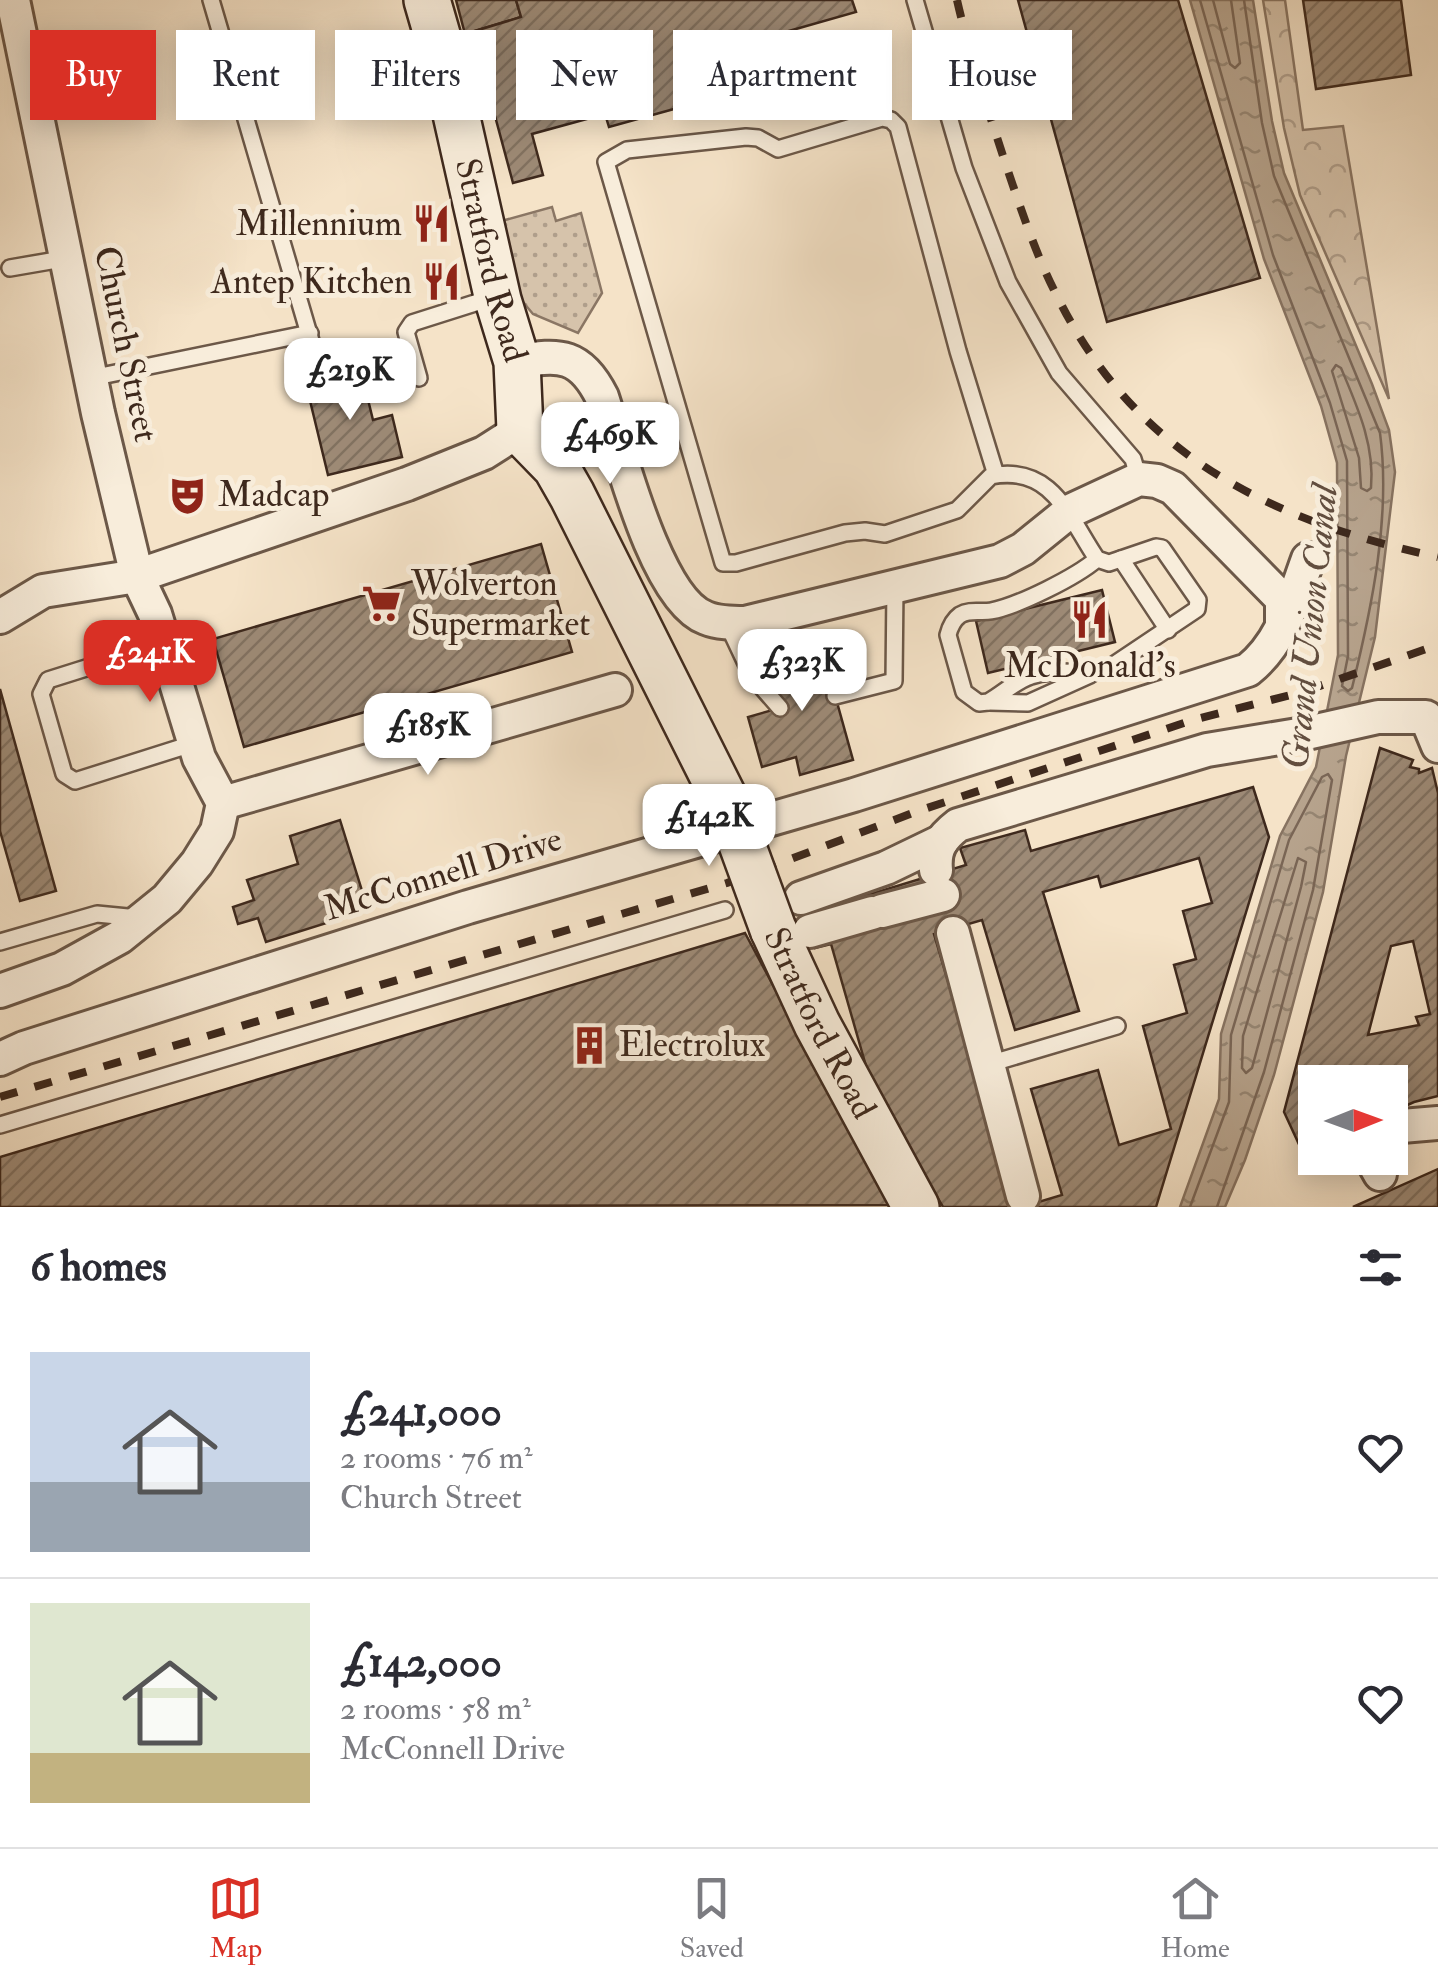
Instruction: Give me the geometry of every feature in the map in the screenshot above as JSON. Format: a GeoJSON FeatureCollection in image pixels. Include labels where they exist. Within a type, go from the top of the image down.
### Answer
{"type":"FeatureCollection","features":[{"type":"Feature","properties":{"kind":"street","name":"Church Street"},"geometry":{"type":"LineString","coordinates":[[13,0],[91,378],[137,576],[156,614],[195,743],[223,803]]}},
{"type":"Feature","properties":{"kind":"street","name":"Stratford Road"},"geometry":{"type":"LineString","coordinates":[[426,0],[442,52],[498,296],[518,362],[520,430],[556,466],[625,598],[728,806],[768,918],[810,1009],[916,1207]]}},
{"type":"Feature","properties":{"kind":"street"},"geometry":{"type":"LineString","coordinates":[[518,362],[550,355],[563,358],[592,377],[602,396],[660,567],[676,594],[704,618],[745,623],[1000,562],[1023,549],[1070,511],[1139,479],[1173,488],[1282,599],[1281,632]]}},
{"type":"Feature","properties":{"kind":"street"},"geometry":{"type":"LineString","coordinates":[[0,616],[43,592],[137,576],[407,484],[484,453],[520,430]]}},
{"type":"Feature","properties":{"kind":"street","name":"McConnell Drive"},"geometry":{"type":"LineString","coordinates":[[0,1059],[449,913],[854,795],[1248,670],[1266,655],[1281,632],[1308,560]]}},
{"type":"Feature","properties":{"kind":"street"},"geometry":{"type":"LineString","coordinates":[[0,991],[62,968],[120,938],[167,899],[217,832],[223,803],[615,690]]}},
{"type":"Feature","properties":{"kind":"street"},"geometry":{"type":"LineString","coordinates":[[810,931],[877,912],[940,869],[958,826],[1207,750],[1378,717],[1434,721]]}},
{"type":"Feature","properties":{"kind":"street"},"geometry":{"type":"LineString","coordinates":[[801,898],[886,868],[940,869]]}},
{"type":"Feature","properties":{"kind":"street"},"geometry":{"type":"LineString","coordinates":[[953,934],[1023,1196]]}},
{"type":"Feature","properties":{"kind":"street"},"geometry":{"type":"LineString","coordinates":[[1408,1126],[1438,1124]]}},
{"type":"Feature","properties":{"kind":"lane"},"geometry":{"type":"LineString","coordinates":[[211,0],[314,351]]}},
{"type":"Feature","properties":{"kind":"lane"},"geometry":{"type":"LineString","coordinates":[[915,0],[964,168],[1008,282],[1059,372],[1133,459],[1139,479]]}},
{"type":"Feature","properties":{"kind":"lane"},"geometry":{"type":"LineString","coordinates":[[996,476],[898,127],[891,120],[882,118],[778,149],[758,138],[746,137],[627,150],[606,162],[723,563],[736,563],[846,533],[885,534],[957,510],[991,476],[996,476],[1007,473],[1040,482],[1070,511],[1097,559],[1109,564],[1156,546],[1166,550],[1200,605],[1118,663],[1028,703],[979,703],[964,692],[948,634],[950,626],[960,616],[992,611],[1076,576],[1097,559]]}},
{"type":"Feature","properties":{"kind":"lane"},"geometry":{"type":"LineString","coordinates":[[10,268],[68,258]]}},
{"type":"Feature","properties":{"kind":"lane"},"geometry":{"type":"LineString","coordinates":[[419,378],[406,332],[412,323],[498,296]]}},
{"type":"Feature","properties":{"kind":"lane"},"geometry":{"type":"LineString","coordinates":[[91,378],[310,333]]}},
{"type":"Feature","properties":{"kind":"lane"},"geometry":{"type":"LineString","coordinates":[[1121,559],[1168,630]]}},
{"type":"Feature","properties":{"kind":"lane"},"geometry":{"type":"LineString","coordinates":[[835,696],[894,681],[895,587]]}},
{"type":"Feature","properties":{"kind":"lane"},"geometry":{"type":"LineString","coordinates":[[727,622],[752,676],[780,708]]}},
{"type":"Feature","properties":{"kind":"lane"},"geometry":{"type":"LineString","coordinates":[[168,656],[200,645]]}},
{"type":"Feature","properties":{"kind":"lane"},"geometry":{"type":"LineString","coordinates":[[121,657],[48,680],[44,686],[42,694],[64,774],[75,781],[195,743]]}},
{"type":"Feature","properties":{"kind":"lane"},"geometry":{"type":"LineString","coordinates":[[988,702],[1035,674],[1094,673]]}},
{"type":"Feature","properties":{"kind":"lane"},"geometry":{"type":"LineString","coordinates":[[0,1125],[724,910]]}},
{"type":"Feature","properties":{"kind":"lane"},"geometry":{"type":"LineString","coordinates":[[0,942],[96,914],[142,919]]}},
{"type":"Feature","properties":{"kind":"lane"},"geometry":{"type":"LineString","coordinates":[[990,1064],[1117,1026]]}},
{"type":"Feature","properties":{"kind":"green space"},"geometry":{"type":"Polygon","coordinates":[[[1263,0],[1285,0],[1303,130],[1343,126],[1389,399],[1300,195],[1284,128],[1263,0]]]}},
{"type":"Feature","properties":{"kind":"green space"},"geometry":{"type":"Polygon","coordinates":[[[552,207],[556,221],[581,213],[602,293],[578,333],[533,314],[518,296],[498,222],[552,207]]]}},
{"type":"Feature","properties":{"kind":"water"},"geometry":{"type":"Polygon","coordinates":[[[1190,0],[1253,0],[1284,173],[1372,384],[1389,430],[1395,472],[1375,637],[1346,756],[1323,892],[1274,1075],[1225,1207],[1180,1207],[1219,1099],[1221,1034],[1280,836],[1316,767],[1338,655],[1337,463],[1321,406],[1264,259],[1190,0]]]}},
{"type":"Feature","properties":{"kind":"building"},"geometry":{"type":"Polygon","coordinates":[[[456,0],[516,0],[521,17],[478,30],[464,30],[456,0]]]}},
{"type":"Feature","properties":{"kind":"building"},"geometry":{"type":"Polygon","coordinates":[[[516,0],[852,0],[856,12],[792,30],[673,30],[673,109],[653,115],[653,30],[516,30],[516,120],[583,120],[532,134],[543,175],[513,183],[496,120],[496,30],[478,30],[521,17],[516,0]]]}},
{"type":"Feature","properties":{"kind":"building"},"geometry":{"type":"Polygon","coordinates":[[[1018,0],[1178,0],[1260,278],[1107,322],[1051,120],[1072,120],[1072,30],[1026,30],[1018,0]]]}},
{"type":"Feature","properties":{"kind":"building"},"geometry":{"type":"Polygon","coordinates":[[[1303,0],[1401,0],[1411,75],[1316,89],[1303,0]]]}},
{"type":"Feature","properties":{"kind":"building"},"geometry":{"type":"Polygon","coordinates":[[[607,120],[634,120],[609,127],[607,120]]]}},
{"type":"Feature","properties":{"kind":"building"},"geometry":{"type":"Polygon","coordinates":[[[360,367],[373,420],[392,415],[402,457],[328,475],[305,380],[360,367]]]}},
{"type":"Feature","properties":{"kind":"building"},"geometry":{"type":"Polygon","coordinates":[[[541,544],[572,652],[244,747],[213,639],[541,544]]]}},
{"type":"Feature","properties":{"kind":"building"},"geometry":{"type":"Polygon","coordinates":[[[1102,590],[1115,642],[988,673],[976,621],[1102,590]]]}},
{"type":"Feature","properties":{"kind":"building"},"geometry":{"type":"Polygon","coordinates":[[[820,641],[853,760],[800,775],[796,757],[762,767],[748,717],[780,708],[766,657],[820,641]]]}},
{"type":"Feature","properties":{"kind":"building"},"geometry":{"type":"Polygon","coordinates":[[[0,689],[56,891],[20,901],[0,831],[0,689]]]}},
{"type":"Feature","properties":{"kind":"building"},"geometry":{"type":"Polygon","coordinates":[[[1380,748],[1413,760],[1410,767],[1419,769],[1419,773],[1432,768],[1438,793],[1438,1096],[1408,1105],[1408,1065],[1298,1065],[1298,1142],[1284,1112],[1380,748]],[[1413,941],[1391,946],[1368,1035],[1419,1025],[1416,1017],[1430,1014],[1413,941]]]}},
{"type":"Feature","properties":{"kind":"building"},"geometry":{"type":"Polygon","coordinates":[[[1253,787],[1269,837],[1156,1207],[1022,1207],[1062,1195],[1031,1089],[1098,1070],[1119,1145],[1171,1129],[1143,1026],[1187,1013],[1174,965],[1196,959],[1183,911],[1212,903],[1199,858],[1101,887],[1098,876],[1043,892],[1079,1011],[1015,1030],[982,920],[934,934],[1015,1207],[943,1207],[872,1087],[831,944],[815,948],[805,914],[966,865],[960,848],[1025,830],[1031,851],[1253,787]]]}},
{"type":"Feature","properties":{"kind":"building"},"geometry":{"type":"Polygon","coordinates":[[[340,820],[368,910],[266,942],[258,918],[238,924],[233,907],[254,900],[247,880],[298,864],[290,836],[340,820]]]}},
{"type":"Feature","properties":{"kind":"building","name":"Electrolux"},"geometry":{"type":"Polygon","coordinates":[[[745,933],[891,1205],[0,1207],[0,1157],[745,933]]]}},
{"type":"Feature","properties":{"kind":"building"},"geometry":{"type":"Polygon","coordinates":[[[1438,1169],[1438,1207],[1353,1207],[1438,1169]]]}},
{"type":"Feature","properties":{"kind":"railway"},"geometry":{"type":"LineString","coordinates":[[957,0],[993,127],[1042,265],[1089,352],[1126,399],[1168,439],[1214,473],[1265,501],[1319,524],[1438,557]]}},
{"type":"Feature","properties":{"kind":"railway"},"geometry":{"type":"LineString","coordinates":[[0,1097],[727,883],[918,811],[1193,720],[1302,692],[1438,645]]}},
{"type":"Feature","properties":{"kind":"place","name":"Millennium"},"geometry":{"type":"Point","coordinates":[432,224]}},
{"type":"Feature","properties":{"kind":"place","name":"Antep Kitchen"},"geometry":{"type":"Point","coordinates":[442,282]}},
{"type":"Feature","properties":{"kind":"place","name":"Madcap"},"geometry":{"type":"Point","coordinates":[188,495]}},
{"type":"Feature","properties":{"kind":"place","name":"Wolverton Supermarket"},"geometry":{"type":"Point","coordinates":[381,604]}},
{"type":"Feature","properties":{"kind":"place","name":"McDonald's"},"geometry":{"type":"Point","coordinates":[1090,619]}},
{"type":"Feature","properties":{"kind":"place","name":"Electrolux"},"geometry":{"type":"Point","coordinates":[589,1045]}},
{"type":"Feature","properties":{"kind":"water label","name":"Grand Union Canal"},"geometry":{"type":"Point","coordinates":[1310,627]}}]}
